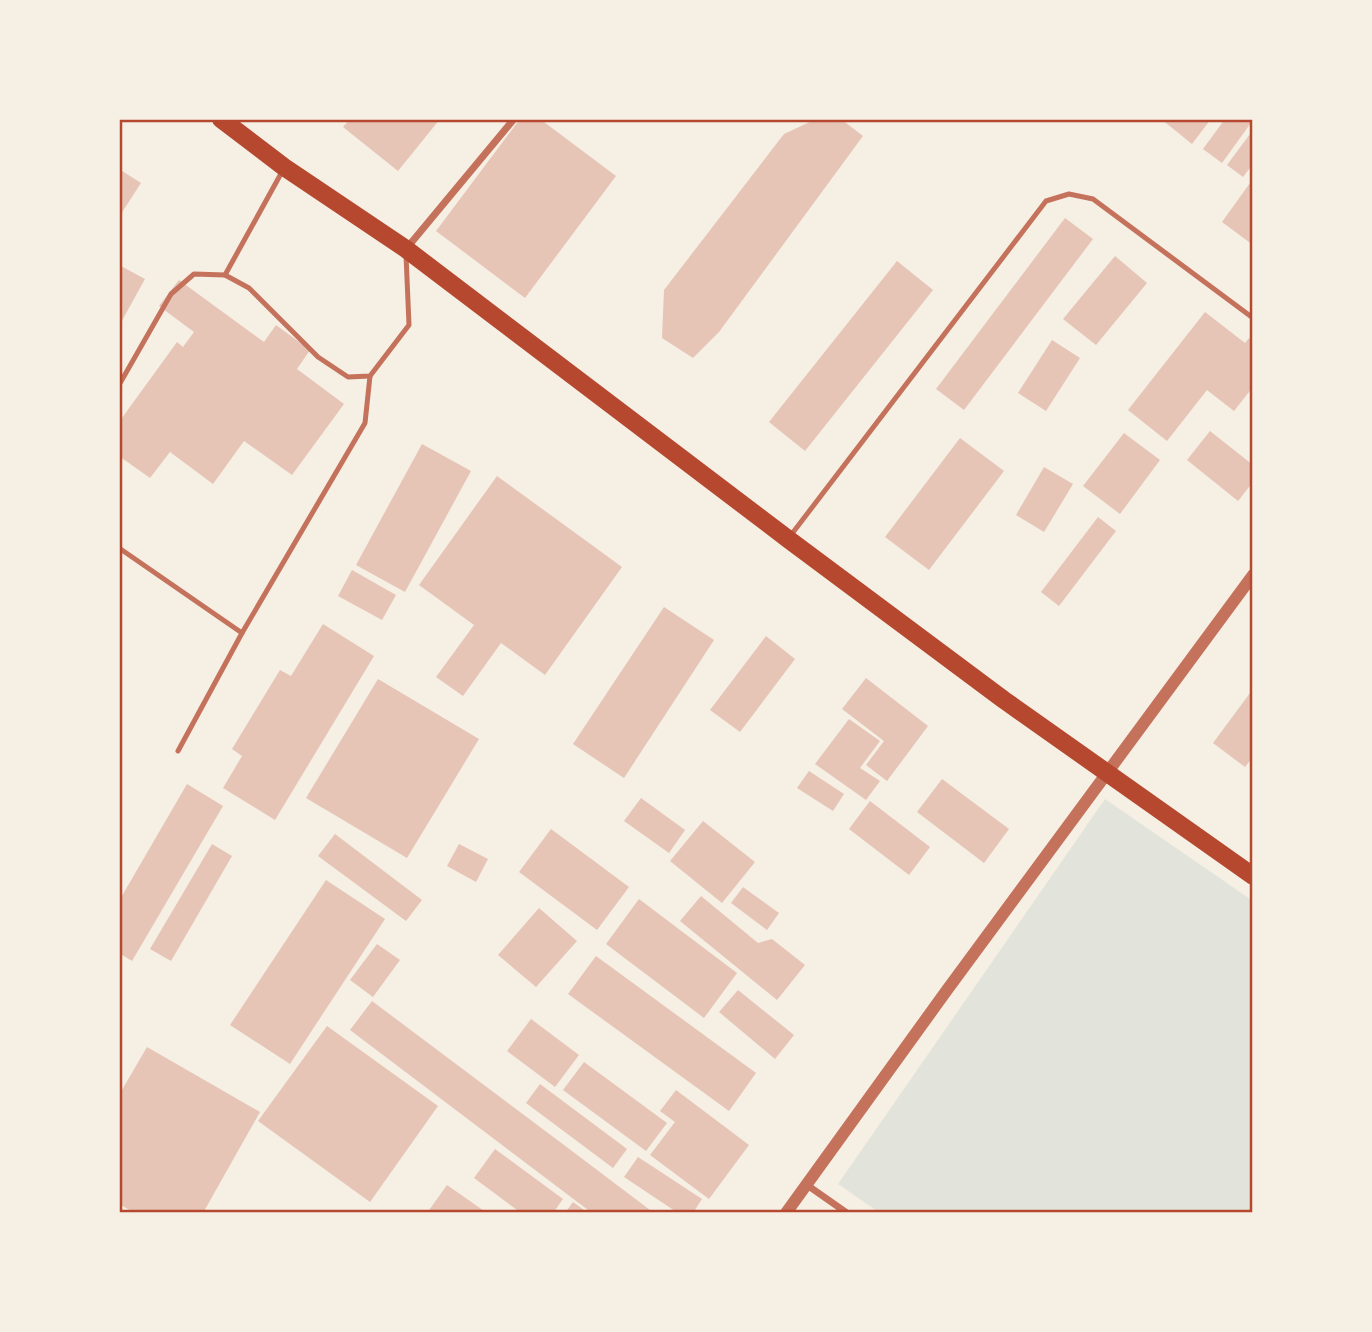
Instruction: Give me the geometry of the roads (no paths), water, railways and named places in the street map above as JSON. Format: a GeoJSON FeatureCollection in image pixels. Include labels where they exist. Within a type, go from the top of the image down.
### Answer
{"type":"FeatureCollection","features":[{"type":"Feature","properties":{"kind":"main road"},"geometry":{"type":"LineString","coordinates":[[220,119],[284,167],[406,249],[788,540],[1004,700],[1253,876]]}},
{"type":"Feature","properties":{"kind":"street"},"geometry":{"type":"LineString","coordinates":[[406,249],[514,119]]}},
{"type":"Feature","properties":{"kind":"street"},"geometry":{"type":"LineString","coordinates":[[786,1213],[1253,575]]}},
{"type":"Feature","properties":{"kind":"street"},"geometry":{"type":"LineString","coordinates":[[807,1185],[847,1213]]}},
{"type":"Feature","properties":{"kind":"lane"},"geometry":{"type":"LineString","coordinates":[[225,275],[284,167]]}},
{"type":"Feature","properties":{"kind":"lane"},"geometry":{"type":"LineString","coordinates":[[788,540],[833,477],[1046,201],[1069,194],[1093,199],[1253,318]]}},
{"type":"Feature","properties":{"kind":"lane"},"geometry":{"type":"LineString","coordinates":[[177,751],[242,633],[365,423],[370,376],[409,325],[406,249]]}},
{"type":"Feature","properties":{"kind":"lane"},"geometry":{"type":"LineString","coordinates":[[119,385],[171,294],[194,274],[225,275],[249,288],[318,357],[348,377],[370,376]]}},
{"type":"Feature","properties":{"kind":"lane"},"geometry":{"type":"LineString","coordinates":[[119,548],[242,633]]}}]}
